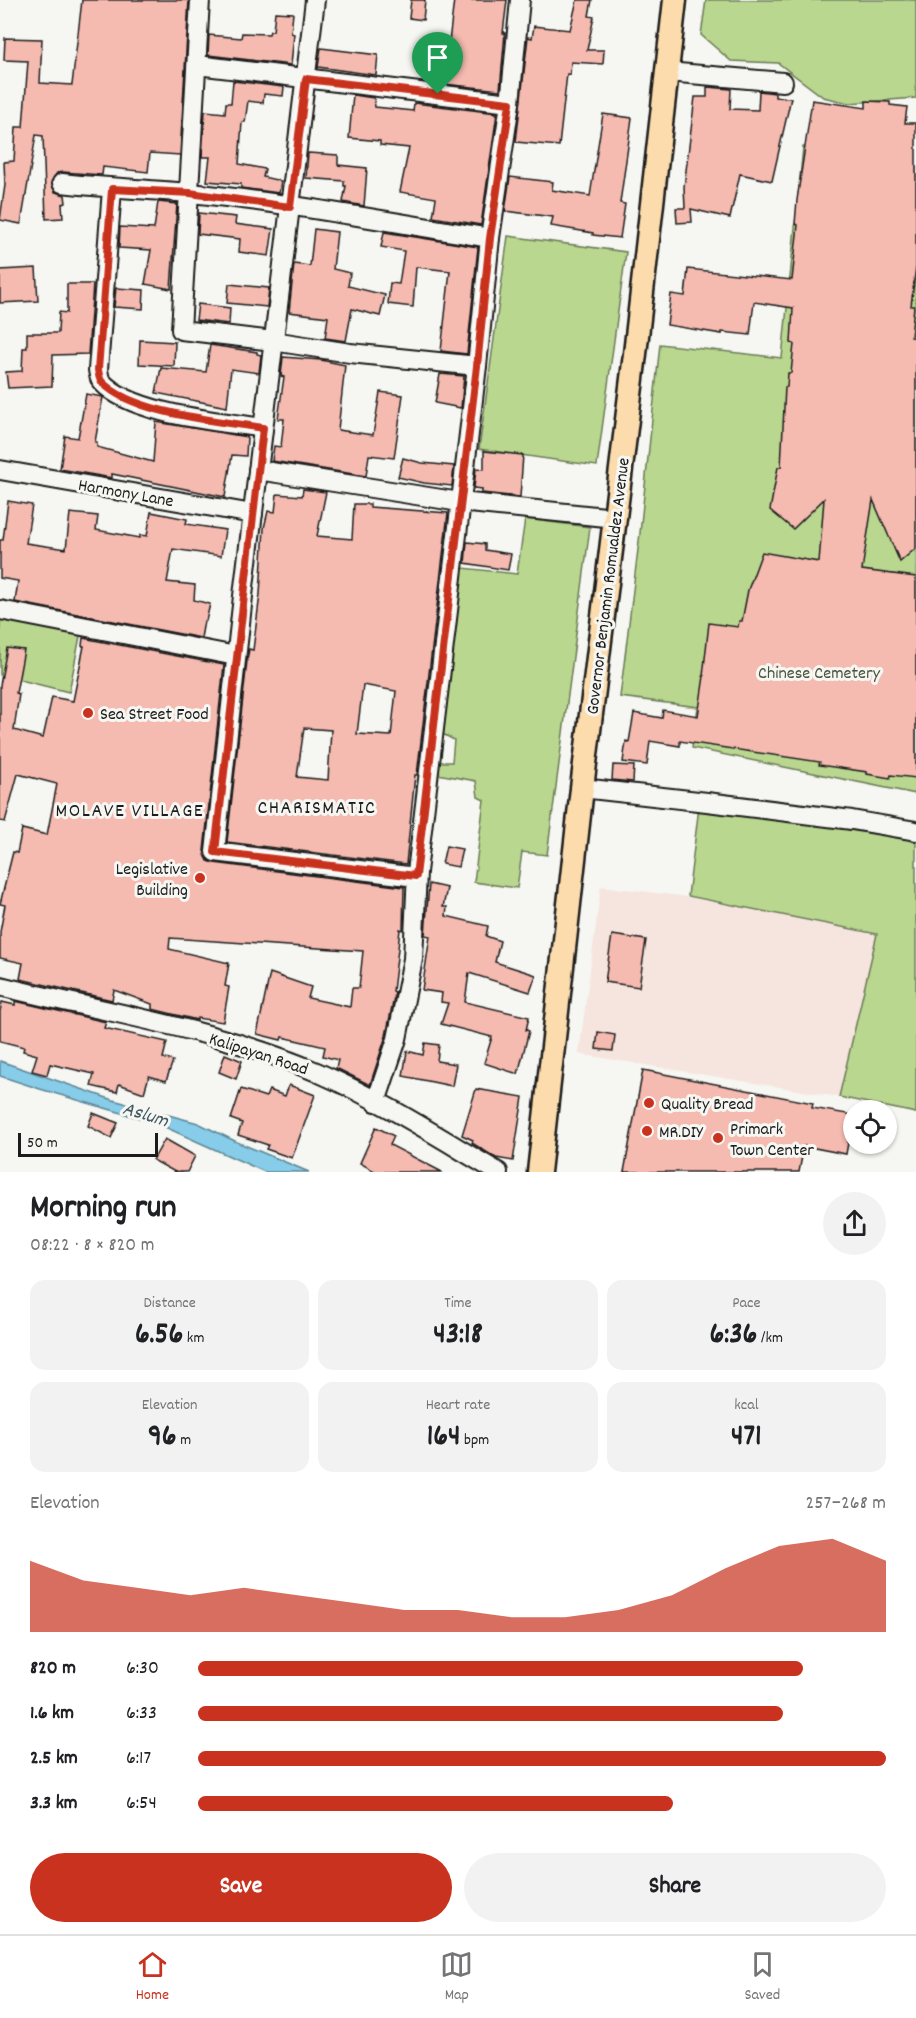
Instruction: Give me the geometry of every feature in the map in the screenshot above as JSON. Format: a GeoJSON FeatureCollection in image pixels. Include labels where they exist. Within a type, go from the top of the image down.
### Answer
{"type":"FeatureCollection","features":[{"type":"Feature","properties":{"kind":"main road","name":"Governor Benjamin Romualdez Avenue"},"geometry":{"type":"LineString","coordinates":[[539,1172],[675,0]]}},
{"type":"Feature","properties":{"kind":"street"},"geometry":{"type":"LineString","coordinates":[[200,0],[181,330],[273,340],[350,353],[477,366]]}},
{"type":"Feature","properties":{"kind":"street"},"geometry":{"type":"LineString","coordinates":[[315,0],[273,340],[215,852],[416,876]]}},
{"type":"Feature","properties":{"kind":"street"},"geometry":{"type":"LineString","coordinates":[[376,1102],[397,1039],[413,959],[416,876],[477,366],[490,238],[510,103],[520,0]]}},
{"type":"Feature","properties":{"kind":"street"},"geometry":{"type":"LineString","coordinates":[[197,65],[510,103]]}},
{"type":"Feature","properties":{"kind":"street"},"geometry":{"type":"LineString","coordinates":[[667,72],[783,82]]}},
{"type":"Feature","properties":{"kind":"street"},"geometry":{"type":"LineString","coordinates":[[62,183],[112,189],[190,193],[490,238]]}},
{"type":"Feature","properties":{"kind":"street"},"geometry":{"type":"LineString","coordinates":[[112,189],[98,370],[100,381],[119,395],[157,410],[263,428]]}},
{"type":"Feature","properties":{"kind":"street","name":"Harmony Lane"},"geometry":{"type":"LineString","coordinates":[[0,470],[253,514]]}},
{"type":"Feature","properties":{"kind":"street"},"geometry":{"type":"LineString","coordinates":[[258,470],[460,502],[615,518]]}},
{"type":"Feature","properties":{"kind":"street"},"geometry":{"type":"LineString","coordinates":[[0,610],[236,656]]}},
{"type":"Feature","properties":{"kind":"street"},"geometry":{"type":"LineString","coordinates":[[582,788],[852,820],[916,831]]}},
{"type":"Feature","properties":{"kind":"street","name":"Kalipayan Road"},"geometry":{"type":"LineString","coordinates":[[0,986],[130,1015],[266,1053],[320,1073],[376,1102],[498,1172]]}},
{"type":"Feature","properties":{"kind":"shaded area"},"geometry":{"type":"Polygon","coordinates":[[[601,886],[687,897],[877,932],[839,1097],[579,1054],[601,886]]]}},
{"type":"Feature","properties":{"kind":"green space"},"geometry":{"type":"Polygon","coordinates":[[[706,0],[916,0],[916,98],[849,103],[823,97],[778,63],[731,61],[701,35],[706,0]]]}},
{"type":"Feature","properties":{"kind":"green space","name":"Chinese Cemetery"},"geometry":{"type":"Polygon","coordinates":[[[803,147],[916,166],[916,794],[692,748],[698,707],[620,697],[660,344],[782,358],[803,147]]]}},
{"type":"Feature","properties":{"kind":"green space"},"geometry":{"type":"Polygon","coordinates":[[[508,236],[626,252],[597,466],[479,449],[508,236]]]}},
{"type":"Feature","properties":{"kind":"green space"},"geometry":{"type":"Polygon","coordinates":[[[525,519],[590,527],[547,855],[522,852],[517,888],[474,882],[484,800],[478,797],[476,781],[437,774],[439,762],[452,762],[454,740],[441,733],[463,568],[517,574],[525,519]]]}},
{"type":"Feature","properties":{"kind":"green space"},"geometry":{"type":"Polygon","coordinates":[[[0,615],[81,631],[69,692],[0,675],[0,615]]]}},
{"type":"Feature","properties":{"kind":"green space"},"geometry":{"type":"Polygon","coordinates":[[[699,807],[916,840],[916,1113],[897,1109],[897,1100],[853,1100],[839,1097],[877,934],[688,896],[699,807]]]}},
{"type":"Feature","properties":{"kind":"water","name":"Aslum"},"geometry":{"type":"Polygon","coordinates":[[[0,1061],[113,1100],[198,1123],[309,1172],[265,1172],[156,1123],[0,1076],[0,1061]]]}},
{"type":"Feature","properties":{"kind":"building"},"geometry":{"type":"Polygon","coordinates":[[[82,0],[189,0],[180,155],[150,153],[148,172],[103,167],[102,175],[57,173],[51,182],[55,192],[65,195],[66,203],[62,204],[63,218],[46,219],[43,136],[36,135],[21,224],[0,220],[5,185],[4,162],[14,161],[16,127],[23,127],[28,61],[4,60],[5,38],[42,39],[40,83],[72,85],[82,0]]]}},
{"type":"Feature","properties":{"kind":"building"},"geometry":{"type":"Polygon","coordinates":[[[411,0],[425,0],[423,20],[409,18],[411,0]]]}},
{"type":"Feature","properties":{"kind":"building"},"geometry":{"type":"Polygon","coordinates":[[[454,0],[507,0],[500,90],[444,84],[454,0]]]}},
{"type":"Feature","properties":{"kind":"building"},"geometry":{"type":"Polygon","coordinates":[[[577,0],[592,0],[589,16],[594,17],[587,50],[604,50],[603,64],[571,62],[570,75],[567,74],[559,146],[516,142],[528,37],[532,38],[534,26],[570,30],[577,0]]]}},
{"type":"Feature","properties":{"kind":"building"},"geometry":{"type":"Polygon","coordinates":[[[275,12],[293,13],[291,33],[294,34],[291,65],[208,55],[209,35],[241,38],[242,33],[269,34],[273,31],[275,12]]]}},
{"type":"Feature","properties":{"kind":"building"},"geometry":{"type":"Polygon","coordinates":[[[321,48],[378,55],[376,75],[318,67],[321,48]]]}},
{"type":"Feature","properties":{"kind":"building"},"geometry":{"type":"Polygon","coordinates":[[[233,81],[284,87],[283,96],[264,94],[263,103],[248,101],[245,122],[242,122],[239,164],[265,169],[263,177],[281,181],[279,193],[241,188],[241,184],[207,181],[210,157],[202,157],[205,111],[225,113],[226,103],[231,103],[233,81]]]}},
{"type":"Feature","properties":{"kind":"building"},"geometry":{"type":"Polygon","coordinates":[[[707,87],[731,89],[730,109],[758,110],[759,91],[775,93],[775,97],[791,98],[772,181],[740,174],[730,218],[691,209],[692,222],[677,223],[676,208],[685,208],[684,187],[695,97],[707,97],[707,87]]]}},
{"type":"Feature","properties":{"kind":"building"},"geometry":{"type":"Polygon","coordinates":[[[353,95],[374,98],[375,107],[413,111],[414,103],[497,113],[481,225],[433,217],[436,198],[400,192],[409,148],[380,145],[380,141],[349,138],[353,95]]]}},
{"type":"Feature","properties":{"kind":"building","name":"Chinese Cemetery"},"geometry":{"type":"Polygon","coordinates":[[[812,100],[866,108],[866,101],[890,102],[890,105],[907,107],[905,123],[916,123],[916,266],[911,306],[914,306],[911,337],[916,338],[916,548],[900,562],[873,500],[862,570],[916,577],[916,778],[891,775],[890,778],[819,765],[820,762],[680,741],[680,746],[650,741],[647,765],[623,762],[634,713],[662,718],[663,710],[698,716],[709,623],[738,627],[739,621],[742,621],[748,590],[762,552],[819,562],[824,499],[793,529],[770,510],[778,467],[781,467],[785,387],[787,387],[788,373],[791,373],[794,344],[791,343],[793,308],[754,302],[750,335],[722,332],[722,334],[667,325],[671,294],[685,296],[688,269],[792,280],[798,225],[795,224],[797,200],[812,100]]]}},
{"type":"Feature","properties":{"kind":"building"},"geometry":{"type":"Polygon","coordinates":[[[603,114],[632,118],[620,203],[625,204],[620,238],[551,226],[553,217],[505,211],[510,177],[553,182],[552,190],[590,196],[603,114]]]}},
{"type":"Feature","properties":{"kind":"building"},"geometry":{"type":"Polygon","coordinates":[[[308,153],[338,155],[338,165],[367,168],[364,206],[343,202],[346,186],[344,186],[344,181],[306,178],[308,153]]]}},
{"type":"Feature","properties":{"kind":"building"},"geometry":{"type":"Polygon","coordinates":[[[158,202],[177,204],[171,289],[145,284],[151,250],[119,248],[120,227],[154,229],[158,202]]]}},
{"type":"Feature","properties":{"kind":"building"},"geometry":{"type":"Polygon","coordinates":[[[199,213],[236,217],[235,224],[273,229],[269,256],[239,252],[240,239],[198,234],[199,213]]]}},
{"type":"Feature","properties":{"kind":"building"},"geometry":{"type":"Polygon","coordinates":[[[314,229],[337,232],[333,269],[350,273],[348,286],[385,295],[380,316],[352,309],[346,341],[325,338],[328,317],[289,312],[294,264],[310,266],[314,229]]]}},
{"type":"Feature","properties":{"kind":"building"},"geometry":{"type":"Polygon","coordinates":[[[384,232],[478,247],[467,354],[441,351],[450,271],[416,267],[413,307],[388,304],[390,283],[399,284],[404,251],[381,247],[384,232]]]}},
{"type":"Feature","properties":{"kind":"building"},"geometry":{"type":"Polygon","coordinates":[[[36,268],[38,301],[0,303],[0,270],[36,268]]]}},
{"type":"Feature","properties":{"kind":"building"},"geometry":{"type":"Polygon","coordinates":[[[67,284],[93,284],[88,354],[53,355],[52,386],[8,388],[6,372],[22,371],[23,348],[27,348],[27,333],[58,333],[59,312],[67,313],[67,284]]]}},
{"type":"Feature","properties":{"kind":"building"},"geometry":{"type":"Polygon","coordinates":[[[229,284],[269,288],[267,307],[227,303],[229,284]]]}},
{"type":"Feature","properties":{"kind":"building"},"geometry":{"type":"Polygon","coordinates":[[[116,288],[144,290],[143,309],[114,307],[116,288]]]}},
{"type":"Feature","properties":{"kind":"building"},"geometry":{"type":"Polygon","coordinates":[[[198,304],[230,308],[229,324],[196,320],[198,304]]]}},
{"type":"Feature","properties":{"kind":"building"},"geometry":{"type":"Polygon","coordinates":[[[140,340],[175,342],[174,366],[139,364],[140,340]]]}},
{"type":"Feature","properties":{"kind":"building"},"geometry":{"type":"Polygon","coordinates":[[[210,345],[257,352],[261,355],[259,373],[231,369],[227,407],[156,393],[161,368],[206,372],[210,345]]]}},
{"type":"Feature","properties":{"kind":"building"},"geometry":{"type":"Polygon","coordinates":[[[283,357],[321,360],[345,365],[338,430],[373,435],[380,392],[403,395],[394,458],[369,455],[366,476],[272,461],[274,446],[281,447],[284,419],[278,419],[284,377],[281,376],[283,357]]]}},
{"type":"Feature","properties":{"kind":"building"},"geometry":{"type":"Polygon","coordinates":[[[440,374],[464,376],[461,408],[435,403],[440,374]]]}},
{"type":"Feature","properties":{"kind":"building"},"geometry":{"type":"Polygon","coordinates":[[[86,394],[103,397],[95,442],[97,442],[97,447],[153,462],[156,422],[247,437],[246,456],[232,455],[225,497],[112,474],[112,478],[60,469],[65,436],[78,438],[86,394]]]}},
{"type":"Feature","properties":{"kind":"building"},"geometry":{"type":"Polygon","coordinates":[[[484,451],[523,455],[520,497],[482,493],[482,489],[474,488],[476,468],[484,469],[484,451]]]}},
{"type":"Feature","properties":{"kind":"building"},"geometry":{"type":"Polygon","coordinates":[[[403,458],[422,463],[454,466],[452,486],[398,477],[403,458]]]}},
{"type":"Feature","properties":{"kind":"building"},"geometry":{"type":"Polygon","coordinates":[[[303,489],[326,492],[317,536],[352,539],[354,504],[448,513],[406,864],[227,842],[247,661],[249,649],[253,650],[260,594],[264,528],[268,511],[275,512],[277,494],[302,496],[303,489]],[[363,685],[357,734],[391,736],[396,691],[363,685]],[[304,728],[297,777],[328,780],[331,730],[304,728]]]}},
{"type":"Feature","properties":{"kind":"building"},"geometry":{"type":"Polygon","coordinates":[[[8,501],[32,505],[26,543],[66,549],[70,513],[98,516],[96,530],[140,538],[140,535],[147,536],[151,512],[187,519],[186,524],[225,530],[221,556],[173,549],[167,582],[195,585],[194,600],[210,604],[201,638],[15,602],[18,581],[0,578],[0,540],[3,540],[8,501]]]}},
{"type":"Feature","properties":{"kind":"building"},"geometry":{"type":"Polygon","coordinates":[[[467,542],[485,544],[485,550],[511,554],[508,570],[465,563],[467,542]]]}},
{"type":"Feature","properties":{"kind":"building"},"geometry":{"type":"Polygon","coordinates":[[[83,638],[224,665],[204,851],[208,861],[404,887],[403,930],[400,929],[393,991],[395,992],[386,1036],[370,1085],[336,1068],[338,1060],[323,1056],[325,1047],[257,1034],[270,973],[311,987],[308,998],[350,1007],[352,988],[359,988],[363,951],[170,938],[169,949],[229,963],[225,986],[229,987],[223,1022],[197,1018],[197,1020],[152,1009],[152,1004],[114,990],[112,1000],[20,979],[23,963],[0,958],[0,932],[5,905],[0,904],[13,852],[17,853],[22,829],[47,835],[57,784],[18,774],[5,822],[0,821],[0,685],[7,648],[24,650],[16,693],[19,694],[14,730],[43,738],[52,697],[73,701],[84,646],[82,646],[83,638]]]}},
{"type":"Feature","properties":{"kind":"building"},"geometry":{"type":"Polygon","coordinates":[[[613,765],[634,766],[633,782],[612,780],[613,765]]]}},
{"type":"Feature","properties":{"kind":"building"},"geometry":{"type":"Polygon","coordinates":[[[446,846],[462,849],[458,867],[442,864],[446,846]]]}},
{"type":"Feature","properties":{"kind":"building"},"geometry":{"type":"Polygon","coordinates":[[[429,884],[447,888],[443,907],[447,907],[446,916],[488,926],[486,936],[500,941],[495,962],[536,975],[530,992],[469,973],[465,1002],[529,1017],[526,1030],[529,1031],[518,1074],[484,1063],[492,1037],[441,1024],[448,1003],[441,1002],[442,993],[422,990],[430,936],[425,935],[429,884]]]}},
{"type":"Feature","properties":{"kind":"building"},"geometry":{"type":"Polygon","coordinates":[[[612,935],[646,940],[639,987],[605,982],[612,935]]]}},
{"type":"Feature","properties":{"kind":"building"},"geometry":{"type":"Polygon","coordinates":[[[15,1001],[106,1022],[104,1028],[167,1042],[163,1058],[173,1061],[166,1081],[149,1076],[144,1093],[119,1084],[117,1092],[91,1086],[94,1074],[50,1064],[47,1075],[32,1071],[37,1055],[23,1051],[24,1047],[0,1041],[2,1002],[15,1005],[15,1001]]]}},
{"type":"Feature","properties":{"kind":"building"},"geometry":{"type":"Polygon","coordinates":[[[598,1032],[615,1035],[613,1051],[596,1049],[598,1032]]]}},
{"type":"Feature","properties":{"kind":"building"},"geometry":{"type":"Polygon","coordinates":[[[425,1043],[439,1045],[437,1061],[456,1064],[452,1086],[403,1076],[407,1051],[423,1055],[425,1043]]]}},
{"type":"Feature","properties":{"kind":"building"},"geometry":{"type":"Polygon","coordinates":[[[225,1054],[242,1061],[236,1079],[219,1072],[225,1054]]]}},
{"type":"Feature","properties":{"kind":"building","name":"Primark Town Center"},"geometry":{"type":"Polygon","coordinates":[[[643,1070],[813,1103],[812,1108],[843,1113],[843,1153],[804,1146],[799,1172],[624,1172],[643,1070]]]}},
{"type":"Feature","properties":{"kind":"building"},"geometry":{"type":"Polygon","coordinates":[[[289,1085],[315,1095],[292,1158],[266,1149],[268,1145],[238,1135],[242,1123],[231,1119],[241,1089],[266,1097],[269,1090],[285,1096],[289,1085]]]}},
{"type":"Feature","properties":{"kind":"building"},"geometry":{"type":"Polygon","coordinates":[[[476,1089],[523,1097],[513,1161],[496,1158],[472,1143],[473,1140],[462,1135],[476,1089]]]}},
{"type":"Feature","properties":{"kind":"building"},"geometry":{"type":"Polygon","coordinates":[[[93,1113],[118,1123],[111,1138],[88,1126],[93,1113]]]}},
{"type":"Feature","properties":{"kind":"building"},"geometry":{"type":"Polygon","coordinates":[[[376,1127],[394,1136],[390,1145],[442,1172],[376,1172],[360,1163],[376,1127]]]}},
{"type":"Feature","properties":{"kind":"building"},"geometry":{"type":"Polygon","coordinates":[[[165,1139],[195,1156],[187,1172],[175,1172],[153,1160],[165,1139]]]}},
{"type":"Feature","properties":{"kind":"place","name":"Sea Street Food"},"geometry":{"type":"Point","coordinates":[88,713]}},
{"type":"Feature","properties":{"kind":"place","name":"Legislative Building"},"geometry":{"type":"Point","coordinates":[200,878]}},
{"type":"Feature","properties":{"kind":"place","name":"Quality Bread"},"geometry":{"type":"Point","coordinates":[649,1103]}},
{"type":"Feature","properties":{"kind":"place","name":"MR.DIY"},"geometry":{"type":"Point","coordinates":[647,1131]}},
{"type":"Feature","properties":{"kind":"place","name":"Primark Town Center"},"geometry":{"type":"Point","coordinates":[718,1138]}},
{"type":"Feature","properties":{"kind":"district","name":"CHARISMATIC"},"geometry":{"type":"Point","coordinates":[317,806]}},
{"type":"Feature","properties":{"kind":"district","name":"MOLAVE VILLAGE"},"geometry":{"type":"Point","coordinates":[130,809]}},
{"type":"Feature","properties":{"kind":"route"},"geometry":{"type":"LineString","coordinates":[[306,79],[438,94],[510,103],[490,238],[477,366],[416,876],[215,852],[263,428],[157,410],[119,395],[100,381],[98,370],[112,189],[190,193],[290,207],[306,79]]}}]}
